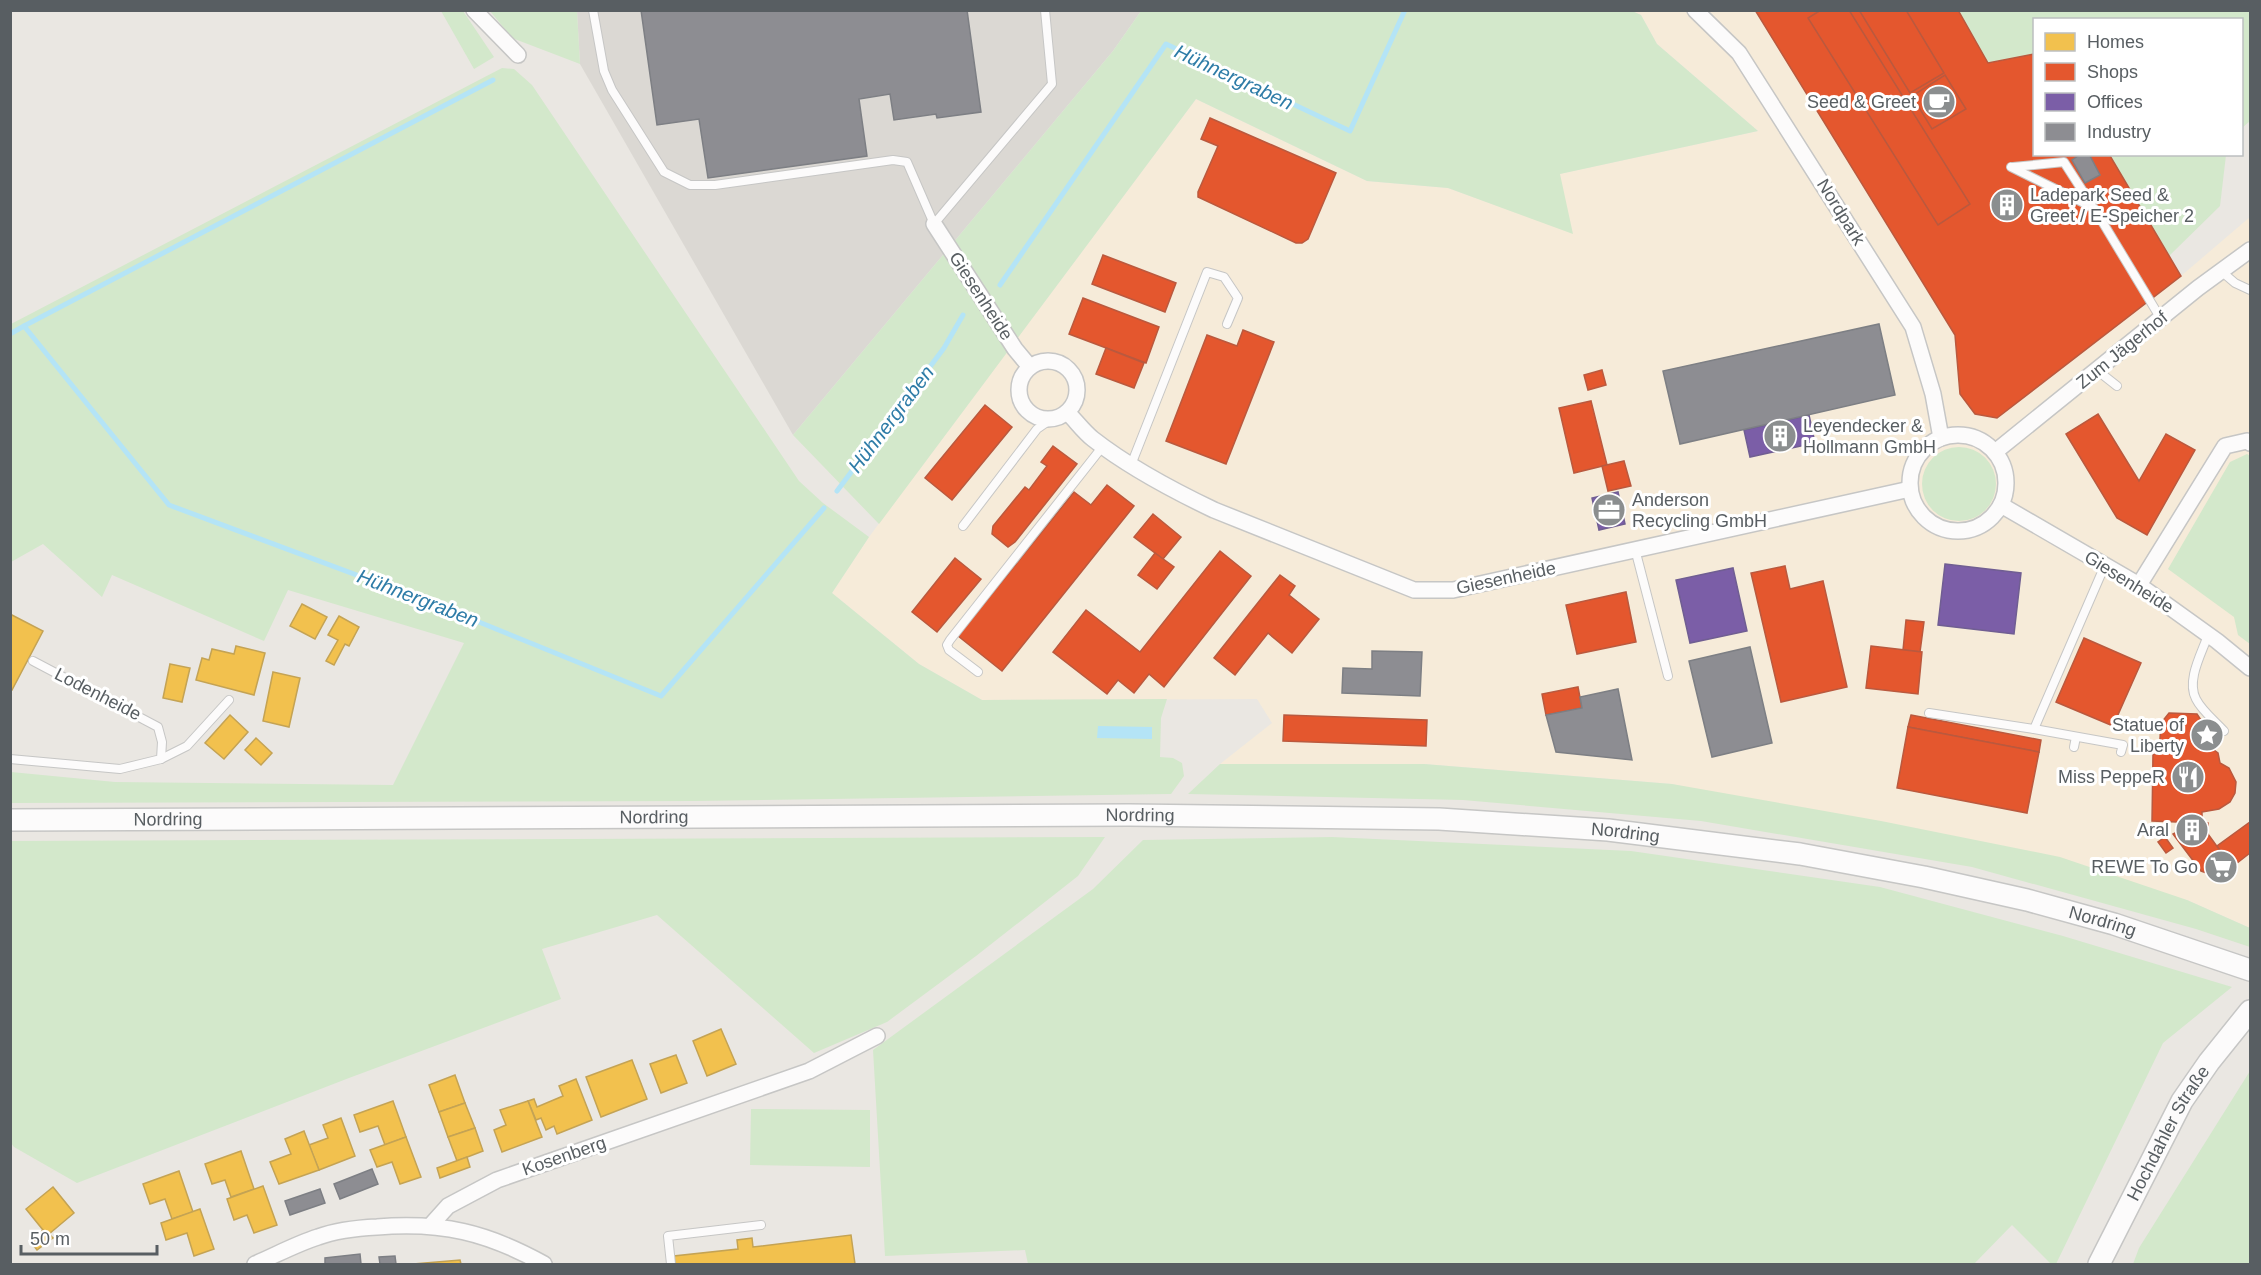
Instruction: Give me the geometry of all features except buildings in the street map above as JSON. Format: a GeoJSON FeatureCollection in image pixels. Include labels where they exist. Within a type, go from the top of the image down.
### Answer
{"type":"FeatureCollection","features":[{"type":"Feature","properties":{"kind":"main road","name":"Nordring"},"geometry":{"type":"LineString","coordinates":[[10,820],[1129,815],[1439,819],[1608,830],[1729,844],[1862,864],[2027,900],[2114,924],[2247,969]]}},
{"type":"Feature","properties":{"kind":"main road","name":"Hochdahler Straße"},"geometry":{"type":"LineString","coordinates":[[2099,1264],[2182,1101],[2208,1062],[2250,1011]]}},
{"type":"Feature","properties":{"kind":"street"},"geometry":{"type":"LineString","coordinates":[[474,10],[518,55]]}},
{"type":"Feature","properties":{"kind":"street","name":"Nordpark"},"geometry":{"type":"LineString","coordinates":[[1695,10],[1739,53],[1913,327],[1933,393],[1941,438]]}},
{"type":"Feature","properties":{"kind":"street","name":"Giesenheide"},"geometry":{"type":"LineString","coordinates":[[934,224],[1009,341],[1030,368]]}},
{"type":"Feature","properties":{"kind":"street","name":"Zum Jägerhof"},"geometry":{"type":"LineString","coordinates":[[1995,453],[2250,250]]}},
{"type":"Feature","properties":{"kind":"street"},"geometry":{"type":"LineString","coordinates":[[1048,361],[1067,368],[1074,376],[1077,385],[1074,405],[1068,412],[1059,418],[1050,420],[1032,415],[1020,401],[1020,383],[1023,374],[1038,363],[1048,361]]}},
{"type":"Feature","properties":{"kind":"street","name":"Giesenheide"},"geometry":{"type":"LineString","coordinates":[[1068,412],[1092,438],[1131,465],[1182,495],[1414,590],[1453,590],[1910,489]]}},
{"type":"Feature","properties":{"kind":"street"},"geometry":{"type":"LineString","coordinates":[[1956,435],[1971,436],[1984,442],[1995,453],[2003,465],[2006,478],[2001,505],[1992,518],[1965,531],[1949,530],[1935,525],[1923,516],[1915,504],[1910,489],[1914,464],[1925,448],[1941,438],[1956,435]]}},
{"type":"Feature","properties":{"kind":"street"},"geometry":{"type":"LineString","coordinates":[[2139,585],[2225,446],[2247,441],[2250,443]]}},
{"type":"Feature","properties":{"kind":"street","name":"Giesenheide"},"geometry":{"type":"LineString","coordinates":[[2001,505],[2139,585],[2208,634],[2250,668]]}},
{"type":"Feature","properties":{"kind":"street","name":"Kosenberg"},"geometry":{"type":"LineString","coordinates":[[431,1225],[448,1206],[497,1180],[809,1071],[877,1036]]}},
{"type":"Feature","properties":{"kind":"street"},"geometry":{"type":"LineString","coordinates":[[255,1264],[320,1236],[352,1229],[431,1225],[466,1231],[516,1249],[544,1264]]}},
{"type":"Feature","properties":{"kind":"lane"},"geometry":{"type":"LineString","coordinates":[[593,10],[604,71],[664,171],[690,185],[715,185],[893,160],[907,162],[934,224],[1052,84],[1045,10]]}},
{"type":"Feature","properties":{"kind":"lane"},"geometry":{"type":"LineString","coordinates":[[2094,208],[2011,167],[2064,162],[2085,198],[2094,208],[2161,319]]}},
{"type":"Feature","properties":{"kind":"lane"},"geometry":{"type":"LineString","coordinates":[[2222,271],[2235,283],[2250,290]]}},
{"type":"Feature","properties":{"kind":"lane"},"geometry":{"type":"LineString","coordinates":[[1131,465],[1206,272],[1224,277],[1238,298],[1227,324]]}},
{"type":"Feature","properties":{"kind":"lane"},"geometry":{"type":"LineString","coordinates":[[2097,370],[2117,386]]}},
{"type":"Feature","properties":{"kind":"lane"},"geometry":{"type":"LineString","coordinates":[[963,526],[1037,429],[1050,420]]}},
{"type":"Feature","properties":{"kind":"lane"},"geometry":{"type":"LineString","coordinates":[[978,672],[949,650],[947,645],[1103,446]]}},
{"type":"Feature","properties":{"kind":"lane"},"geometry":{"type":"LineString","coordinates":[[1635,549],[1668,676]]}},
{"type":"Feature","properties":{"kind":"lane"},"geometry":{"type":"LineString","coordinates":[[2034,729],[2105,565]]}},
{"type":"Feature","properties":{"kind":"lane"},"geometry":{"type":"LineString","coordinates":[[2208,634],[2193,681],[2193,692],[2196,701],[2224,731]]}},
{"type":"Feature","properties":{"kind":"lane","name":"Lodenheide"},"geometry":{"type":"LineString","coordinates":[[33,661],[158,727],[162,742],[161,759]]}},
{"type":"Feature","properties":{"kind":"lane"},"geometry":{"type":"LineString","coordinates":[[10,759],[120,770],[161,759],[187,746],[229,700]]}},
{"type":"Feature","properties":{"kind":"lane"},"geometry":{"type":"LineString","coordinates":[[1929,713],[2123,745],[2121,752]]}},
{"type":"Feature","properties":{"kind":"lane"},"geometry":{"type":"LineString","coordinates":[[2074,747],[2076,737]]}},
{"type":"Feature","properties":{"kind":"lane"},"geometry":{"type":"LineString","coordinates":[[671,1264],[668,1236],[761,1225]]}},
{"type":"Feature","properties":{"kind":"shaded area"},"geometry":{"type":"Polygon","coordinates":[[[577,11],[1141,11],[1113,51],[793,435],[580,64],[577,11]]]}},
{"type":"Feature","properties":{"kind":"shaded area"},"geometry":{"type":"Polygon","coordinates":[[[1632,11],[1958,11],[1988,63],[2033,54],[2033,156],[2110,156],[2181,276],[2250,217],[2250,928],[2187,900],[1672,784],[1424,764],[1220,764],[1272,723],[1257,699],[982,700],[919,664],[832,593],[869,537],[1196,99],[1367,181],[1448,188],[1572,233],[1559,174],[1758,131],[1657,44],[1641,15],[1632,11]]]}},
{"type":"Feature","properties":{"kind":"green space"},"geometry":{"type":"Polygon","coordinates":[[[441,11],[463,11],[494,57],[474,69],[441,11]]]}},
{"type":"Feature","properties":{"kind":"green space"},"geometry":{"type":"Polygon","coordinates":[[[490,11],[577,11],[580,64],[512,38],[490,11]]]}},
{"type":"Feature","properties":{"kind":"green space"},"geometry":{"type":"Polygon","coordinates":[[[1141,11],[1632,11],[1641,15],[1657,44],[1758,131],[1560,174],[1573,234],[1448,188],[1367,181],[1196,99],[879,524],[793,435],[1113,51],[1141,11]]]}},
{"type":"Feature","properties":{"kind":"green space"},"geometry":{"type":"Polygon","coordinates":[[[1958,11],[2250,11],[2250,121],[2243,127],[2243,18],[2033,18],[2033,54],[1988,63],[1958,11]]]}},
{"type":"Feature","properties":{"kind":"green space"},"geometry":{"type":"Polygon","coordinates":[[[502,68],[514,69],[532,85],[799,481],[823,503],[869,537],[832,593],[919,664],[982,700],[1167,699],[1161,718],[1160,757],[1173,758],[1182,763],[1184,776],[1171,794],[694,801],[11,803],[11,772],[115,782],[393,785],[464,643],[288,590],[264,641],[112,575],[102,597],[43,544],[11,562],[11,324],[502,68]]]}},
{"type":"Feature","properties":{"kind":"green space"},"geometry":{"type":"Polygon","coordinates":[[[2110,156],[2226,156],[2220,206],[2169,256],[2110,156]]]}},
{"type":"Feature","properties":{"kind":"green space"},"geometry":{"type":"Polygon","coordinates":[[[1959,447],[1973,450],[1985,458],[1993,470],[1996,484],[1993,498],[1985,510],[1973,518],[1959,521],[1945,518],[1933,510],[1925,498],[1922,484],[1925,470],[1933,458],[1945,450],[1959,447]]]}},
{"type":"Feature","properties":{"kind":"green space"},"geometry":{"type":"Polygon","coordinates":[[[2247,454],[2250,456],[2250,644],[2238,635],[2234,617],[2168,569],[2230,462],[2247,454]]]}},
{"type":"Feature","properties":{"kind":"green space"},"geometry":{"type":"Polygon","coordinates":[[[1220,764],[1424,764],[1672,784],[1881,821],[2060,857],[2187,900],[2250,928],[2250,947],[2196,929],[1972,867],[1701,821],[1463,800],[1188,794],[1220,764]]]}},
{"type":"Feature","properties":{"kind":"green space"},"geometry":{"type":"Polygon","coordinates":[[[1105,837],[1078,876],[976,956],[887,1022],[814,1053],[657,915],[542,949],[561,999],[77,1183],[14,1147],[11,1143],[11,841],[1105,837]]]}},
{"type":"Feature","properties":{"kind":"green space"},"geometry":{"type":"Polygon","coordinates":[[[1332,837],[1631,851],[1880,887],[2063,936],[2232,987],[2163,1043],[2056,1264],[2051,1264],[2012,1225],[1974,1264],[1028,1264],[1025,1250],[885,1256],[873,1050],[1093,889],[1143,840],[1332,837]]]}},
{"type":"Feature","properties":{"kind":"green space"},"geometry":{"type":"Polygon","coordinates":[[[2250,1071],[2250,1264],[2133,1264],[2139,1248],[2250,1071]]]}},
{"type":"Feature","properties":{"kind":"green space"},"geometry":{"type":"Polygon","coordinates":[[[751,1109],[870,1110],[870,1167],[750,1165],[751,1109]]]}},
{"type":"Feature","properties":{"kind":"water"},"geometry":{"type":"Polygon","coordinates":[[[1098,726],[1152,727],[1152,739],[1097,738],[1098,726]]]}},
{"type":"Feature","properties":{"kind":"waterway","name":"Hühnergraben"},"geometry":{"type":"LineString","coordinates":[[1000,285],[1166,44],[1350,131],[1405,10]]}},
{"type":"Feature","properties":{"kind":"waterway"},"geometry":{"type":"LineString","coordinates":[[24,326],[493,80]]}},
{"type":"Feature","properties":{"kind":"waterway","name":"Hühnergraben"},"geometry":{"type":"LineString","coordinates":[[837,491],[944,348],[963,315]]}},
{"type":"Feature","properties":{"kind":"waterway","name":"Hühnergraben"},"geometry":{"type":"LineString","coordinates":[[10,334],[24,326],[169,505],[437,605],[661,696],[824,508]]}},
{"type":"Feature","properties":{"kind":"place","name":"Seed & Greet"},"geometry":{"type":"Point","coordinates":[1939,102]}},
{"type":"Feature","properties":{"kind":"place","name":"Ladepark Seed & Greet / E-Speicher 2"},"geometry":{"type":"Point","coordinates":[2007,205]}},
{"type":"Feature","properties":{"kind":"place","name":"Leyendecker & Hollmann GmbH"},"geometry":{"type":"Point","coordinates":[1780,436]}},
{"type":"Feature","properties":{"kind":"place","name":"Anderson Recycling GmbH"},"geometry":{"type":"Point","coordinates":[1609,510]}},
{"type":"Feature","properties":{"kind":"place","name":"Statue of Liberty"},"geometry":{"type":"Point","coordinates":[2207,735]}},
{"type":"Feature","properties":{"kind":"place","name":"Miss PeppeR"},"geometry":{"type":"Point","coordinates":[2188,777]}},
{"type":"Feature","properties":{"kind":"place","name":"Aral"},"geometry":{"type":"Point","coordinates":[2192,830]}},
{"type":"Feature","properties":{"kind":"place","name":"REWE To Go"},"geometry":{"type":"Point","coordinates":[2221,867]}}]}
